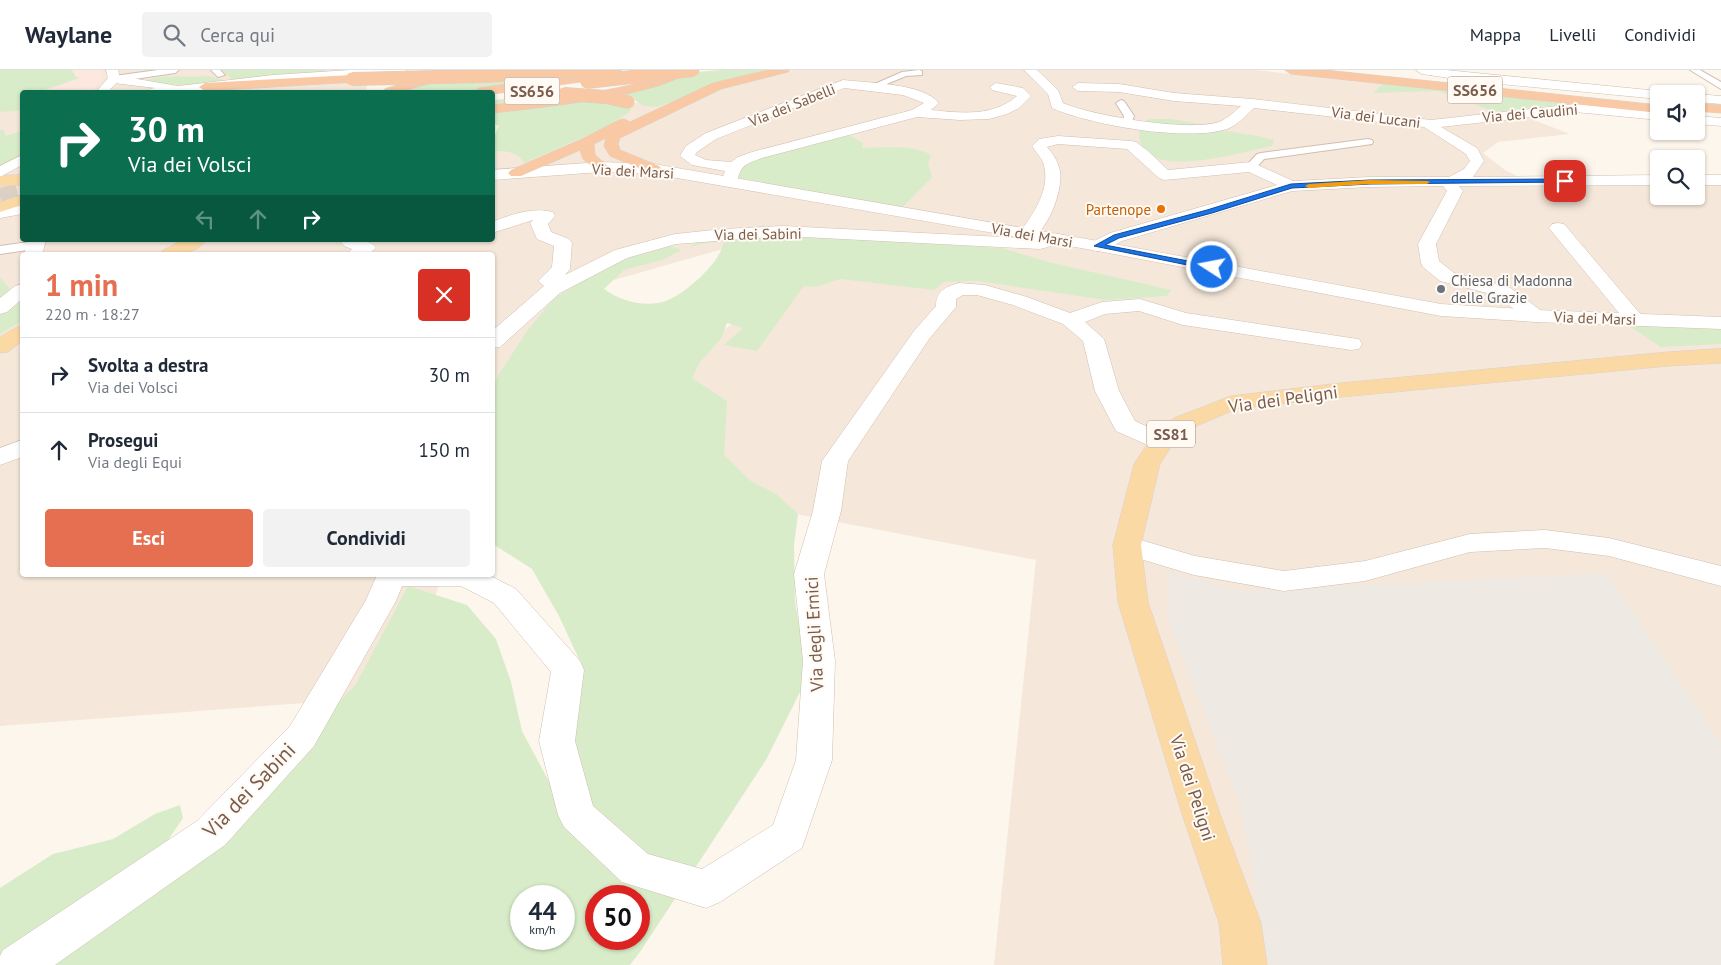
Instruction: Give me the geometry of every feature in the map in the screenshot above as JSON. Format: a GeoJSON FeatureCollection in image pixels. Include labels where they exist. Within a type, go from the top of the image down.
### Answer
{"type":"FeatureCollection","features":[{"type":"Feature","properties":{"kind":"highway"},"geometry":{"type":"LineString","coordinates":[[205,87],[346,74],[493,76],[607,70]]}},
{"type":"Feature","properties":{"kind":"highway","name":"SS656"},"geometry":{"type":"LineString","coordinates":[[493,90],[646,70]]}},
{"type":"Feature","properties":{"kind":"highway"},"geometry":{"type":"LineString","coordinates":[[495,109],[620,92],[673,77],[683,70]]}},
{"type":"Feature","properties":{"kind":"highway","name":"SS656"},"geometry":{"type":"LineString","coordinates":[[568,89],[693,70]]}},
{"type":"Feature","properties":{"kind":"highway"},"geometry":{"type":"LineString","coordinates":[[654,169],[615,154],[611,148],[611,141],[615,135],[717,86],[784,70]]}},
{"type":"Feature","properties":{"kind":"highway","name":"SS656"},"geometry":{"type":"LineString","coordinates":[[1291,70],[1650,108]]}},
{"type":"Feature","properties":{"kind":"highway","name":"SS656"},"geometry":{"type":"LineString","coordinates":[[1346,70],[1650,102]]}},
{"type":"Feature","properties":{"kind":"highway"},"geometry":{"type":"LineString","coordinates":[[395,90],[427,80]]}},
{"type":"Feature","properties":{"kind":"highway"},"geometry":{"type":"LineString","coordinates":[[292,89],[300,90]]}},
{"type":"Feature","properties":{"kind":"highway"},"geometry":{"type":"LineString","coordinates":[[495,97],[568,89],[628,102],[637,107],[639,111],[638,114],[587,142],[516,173]]}},
{"type":"Feature","properties":{"kind":"highway"},"geometry":{"type":"LineString","coordinates":[[1705,108],[1721,109]]}},
{"type":"Feature","properties":{"kind":"highway"},"geometry":{"type":"LineString","coordinates":[[1705,113],[1721,115]]}},
{"type":"Feature","properties":{"kind":"highway"},"geometry":{"type":"LineString","coordinates":[[587,142],[588,156],[601,167]]}},
{"type":"Feature","properties":{"kind":"main road"},"geometry":{"type":"LineString","coordinates":[[0,181],[20,180]]}},
{"type":"Feature","properties":{"kind":"main road"},"geometry":{"type":"LineString","coordinates":[[1,209],[20,203]]}},
{"type":"Feature","properties":{"kind":"main road"},"geometry":{"type":"LineString","coordinates":[[174,252],[193,242]]}},
{"type":"Feature","properties":{"kind":"main road"},"geometry":{"type":"LineString","coordinates":[[0,347],[20,333]]}},
{"type":"Feature","properties":{"kind":"main road","name":"Via dei Peligni"},"geometry":{"type":"LineString","coordinates":[[1244,965],[1240,922],[1201,814],[1133,602],[1127,545],[1147,464],[1162,442],[1183,423],[1231,403],[1341,390],[1668,359],[1721,356]]}},
{"type":"Feature","properties":{"kind":"street"},"geometry":{"type":"LineString","coordinates":[[346,74],[401,70]]}},
{"type":"Feature","properties":{"kind":"street"},"geometry":{"type":"LineString","coordinates":[[275,90],[379,85],[427,80],[471,70]]}},
{"type":"Feature","properties":{"kind":"street"},"geometry":{"type":"LineString","coordinates":[[1030,70],[1054,93],[1057,105],[1066,111],[1086,116],[1128,122],[1204,128],[1229,123],[1252,104]]}},
{"type":"Feature","properties":{"kind":"street","name":"Via dei Caudini"},"geometry":{"type":"LineString","coordinates":[[1422,70],[1469,77],[1650,94]]}},
{"type":"Feature","properties":{"kind":"street"},"geometry":{"type":"LineString","coordinates":[[103,90],[113,74],[159,86],[205,87]]}},
{"type":"Feature","properties":{"kind":"street","name":"Via dei Sabelli"},"geometry":{"type":"LineString","coordinates":[[843,84],[904,91],[919,95],[933,103],[917,113],[750,158],[731,174],[708,165],[692,162],[687,156],[691,149],[710,136],[843,84]]}},
{"type":"Feature","properties":{"kind":"street"},"geometry":{"type":"LineString","coordinates":[[174,90],[205,87]]}},
{"type":"Feature","properties":{"kind":"street","name":"Via dei Sabelli"},"geometry":{"type":"LineString","coordinates":[[917,113],[980,116],[1001,113],[1018,105],[1025,96],[1019,91],[996,87]]}},
{"type":"Feature","properties":{"kind":"street","name":"Via dei Lucani"},"geometry":{"type":"LineString","coordinates":[[1078,88],[1119,88],[1174,97],[1431,124],[1431,127],[1472,151],[1477,161],[1470,172],[1449,183]]}},
{"type":"Feature","properties":{"kind":"street"},"geometry":{"type":"LineString","coordinates":[[1705,99],[1721,100]]}},
{"type":"Feature","properties":{"kind":"street","name":"Via dei Caudini"},"geometry":{"type":"LineString","coordinates":[[1431,124],[1575,108],[1650,115]]}},
{"type":"Feature","properties":{"kind":"street"},"geometry":{"type":"LineString","coordinates":[[1705,121],[1721,122]]}},
{"type":"Feature","properties":{"kind":"street"},"geometry":{"type":"LineString","coordinates":[[1028,234],[1040,222],[1053,179],[1050,162],[1039,146],[1044,142],[1058,140],[1130,145],[1143,154],[1164,175],[1251,167],[1291,186]]}},
{"type":"Feature","properties":{"kind":"street"},"geometry":{"type":"LineString","coordinates":[[0,172],[20,160]]}},
{"type":"Feature","properties":{"kind":"street","name":"Via dei Marsi"},"geometry":{"type":"LineString","coordinates":[[495,175],[601,167],[731,174],[1028,234],[1441,310],[1536,316],[1721,323]]}},
{"type":"Feature","properties":{"kind":"street"},"geometry":{"type":"LineString","coordinates":[[1098,246],[1116,237],[1209,212],[1291,186],[1370,182],[1449,183],[1650,180]]}},
{"type":"Feature","properties":{"kind":"street"},"geometry":{"type":"LineString","coordinates":[[1705,180],[1721,180]]}},
{"type":"Feature","properties":{"kind":"street"},"geometry":{"type":"LineString","coordinates":[[1449,183],[1455,191],[1427,244],[1430,263],[1447,277],[1502,291],[1536,316]]}},
{"type":"Feature","properties":{"kind":"street"},"geometry":{"type":"LineString","coordinates":[[1,209],[20,209]]}},
{"type":"Feature","properties":{"kind":"street"},"geometry":{"type":"LineString","coordinates":[[495,227],[527,215],[539,214],[547,216],[539,223],[543,235],[563,243],[561,269],[548,281],[559,286]]}},
{"type":"Feature","properties":{"kind":"street"},"geometry":{"type":"LineString","coordinates":[[1558,228],[1635,320]]}},
{"type":"Feature","properties":{"kind":"street","name":"Via dei Sabini"},"geometry":{"type":"LineString","coordinates":[[495,339],[559,286],[621,254],[675,239],[723,234],[783,232],[1040,244],[1054,238]]}},
{"type":"Feature","properties":{"kind":"street"},"geometry":{"type":"LineString","coordinates":[[350,242],[367,248],[360,252]]}},
{"type":"Feature","properties":{"kind":"street","name":"Via degli Ernici"},"geometry":{"type":"LineString","coordinates":[[468,577],[505,596],[568,670],[557,741],[577,815],[636,869],[706,888],[788,836],[814,760],[819,661],[809,574],[827,511],[835,461],[921,335],[946,307],[946,297],[958,289],[987,291],[1070,320],[1093,339],[1107,391],[1124,426],[1162,442]]}},
{"type":"Feature","properties":{"kind":"street"},"geometry":{"type":"LineString","coordinates":[[0,308],[20,292]]}},
{"type":"Feature","properties":{"kind":"street"},"geometry":{"type":"LineString","coordinates":[[1070,320],[1102,308],[1140,305],[1183,319],[1351,344]]}},
{"type":"Feature","properties":{"kind":"street"},"geometry":{"type":"LineString","coordinates":[[0,457],[20,449]]}},
{"type":"Feature","properties":{"kind":"street"},"geometry":{"type":"LineString","coordinates":[[1127,545],[1194,565],[1284,581],[1365,570],[1470,543],[1545,539],[1609,547],[1721,576]]}},
{"type":"Feature","properties":{"kind":"street","name":"Via dei Sabini"},"geometry":{"type":"LineString","coordinates":[[18,965],[211,833],[302,736],[381,601],[391,577]]}},
{"type":"Feature","properties":{"kind":"lane"},"geometry":{"type":"LineString","coordinates":[[113,74],[175,70]]}},
{"type":"Feature","properties":{"kind":"lane"},"geometry":{"type":"LineString","coordinates":[[1694,70],[1721,86]]}},
{"type":"Feature","properties":{"kind":"lane"},"geometry":{"type":"LineString","coordinates":[[872,86],[904,74],[919,73]]}},
{"type":"Feature","properties":{"kind":"lane"},"geometry":{"type":"LineString","coordinates":[[1121,103],[1129,116],[1128,122]]}},
{"type":"Feature","properties":{"kind":"lane"},"geometry":{"type":"LineString","coordinates":[[1251,167],[1261,156],[1368,142]]}},
{"type":"Feature","properties":{"kind":"lane"},"geometry":{"type":"LineString","coordinates":[[0,250],[35,247]]}},
{"type":"Feature","properties":{"kind":"shaded area"},"geometry":{"type":"Polygon","coordinates":[[[0,70],[369,70],[366,90],[20,90],[20,242],[495,242],[495,146],[506,147],[674,90],[794,70],[1254,70],[1458,91],[1570,134],[1498,142],[1483,153],[1505,170],[1523,179],[1650,177],[1650,205],[1705,205],[1705,177],[1721,177],[1721,965],[994,965],[1036,560],[681,492],[630,405],[793,275],[747,242],[586,288],[495,447],[495,252],[20,252],[20,577],[440,577],[411,695],[0,726],[0,70]]]}},
{"type":"Feature","properties":{"kind":"shaded area"},"geometry":{"type":"Polygon","coordinates":[[[68,70],[101,70],[103,79],[92,90],[41,90],[68,70]]]}},
{"type":"Feature","properties":{"kind":"shaded area"},"geometry":{"type":"Polygon","coordinates":[[[1169,572],[1243,591],[1608,573],[1721,742],[1721,965],[1269,965],[1240,804],[1168,619],[1169,572]]]}},
{"type":"Feature","properties":{"kind":"green space"},"geometry":{"type":"Polygon","coordinates":[[[0,70],[72,70],[76,77],[80,78],[45,90],[20,90],[20,110],[0,112],[0,70]]]}},
{"type":"Feature","properties":{"kind":"green space"},"geometry":{"type":"Polygon","coordinates":[[[222,70],[326,70],[324,72],[234,81],[222,70]]]}},
{"type":"Feature","properties":{"kind":"green space"},"geometry":{"type":"Polygon","coordinates":[[[722,70],[772,70],[715,84],[658,107],[644,106],[633,99],[611,94],[684,73],[722,70]]]}},
{"type":"Feature","properties":{"kind":"green space"},"geometry":{"type":"Polygon","coordinates":[[[589,73],[474,90],[399,90],[438,78],[589,73]]]}},
{"type":"Feature","properties":{"kind":"green space"},"geometry":{"type":"Polygon","coordinates":[[[208,76],[224,80],[195,85],[174,85],[145,81],[167,77],[208,76]]]}},
{"type":"Feature","properties":{"kind":"green space"},"geometry":{"type":"Polygon","coordinates":[[[1384,83],[1650,113],[1569,104],[1495,112],[1438,91],[1373,93],[1384,83]]]}},
{"type":"Feature","properties":{"kind":"green space"},"geometry":{"type":"Polygon","coordinates":[[[547,95],[573,95],[495,108],[495,100],[547,95]]]}},
{"type":"Feature","properties":{"kind":"green space"},"geometry":{"type":"Polygon","coordinates":[[[593,97],[631,108],[630,112],[602,129],[524,163],[514,154],[495,151],[495,135],[499,126],[495,124],[495,110],[593,97]]]}},
{"type":"Feature","properties":{"kind":"green space"},"geometry":{"type":"Polygon","coordinates":[[[1151,119],[1171,119],[1195,123],[1214,129],[1274,140],[1272,146],[1212,159],[1167,161],[1150,155],[1140,143],[1141,122],[1151,119]]]}},
{"type":"Feature","properties":{"kind":"green space"},"geometry":{"type":"Polygon","coordinates":[[[0,130],[3,130],[6,136],[20,132],[20,155],[0,169],[0,130]]]}},
{"type":"Feature","properties":{"kind":"green space"},"geometry":{"type":"Polygon","coordinates":[[[844,135],[851,136],[863,143],[862,148],[907,148],[931,155],[928,163],[932,177],[903,207],[735,179],[737,166],[751,159],[844,135]]]}},
{"type":"Feature","properties":{"kind":"green space"},"geometry":{"type":"Polygon","coordinates":[[[734,236],[847,238],[1002,248],[1048,262],[1171,290],[1167,296],[1106,300],[978,281],[944,282],[934,290],[840,279],[816,287],[804,286],[757,351],[724,345],[743,328],[727,323],[721,339],[700,362],[692,378],[727,401],[724,455],[749,480],[776,494],[798,514],[794,545],[795,602],[808,676],[766,760],[650,937],[650,885],[585,885],[585,950],[641,950],[630,965],[30,965],[232,817],[356,684],[408,586],[467,605],[496,639],[511,682],[522,731],[554,791],[571,736],[584,670],[559,616],[532,569],[495,545],[495,381],[527,331],[554,298],[615,262],[670,246],[682,250],[662,260],[624,270],[604,289],[616,296],[636,303],[651,304],[666,301],[692,285],[708,270],[720,253],[724,242],[703,243],[689,248],[697,242],[734,236]]]}},
{"type":"Feature","properties":{"kind":"green space"},"geometry":{"type":"Polygon","coordinates":[[[0,277],[11,290],[20,290],[20,322],[0,334],[0,277]]]}},
{"type":"Feature","properties":{"kind":"green space"},"geometry":{"type":"Polygon","coordinates":[[[1626,324],[1721,326],[1721,344],[1661,347],[1626,324]]]}},
{"type":"Feature","properties":{"kind":"green space"},"geometry":{"type":"Polygon","coordinates":[[[180,805],[183,818],[156,858],[0,961],[0,888],[53,854],[113,839],[155,814],[180,805]]]}},
{"type":"Feature","properties":{"kind":"tunnel"},"geometry":{"type":"LineString","coordinates":[[0,197],[20,192]]}},
{"type":"Feature","properties":{"kind":"slow traffic"},"geometry":{"type":"LineString","coordinates":[[1309,186],[1370,182],[1427,182]]}},
{"type":"Feature","properties":{"kind":"place","name":"Partenope"},"geometry":{"type":"Point","coordinates":[1161,209]}},
{"type":"Feature","properties":{"kind":"place","name":"Chiesa di Madonna delle Grazie"},"geometry":{"type":"Point","coordinates":[1441,289]}},
{"type":"Feature","properties":{"kind":"route"},"geometry":{"type":"LineString","coordinates":[[1212,267],[1098,246],[1116,237],[1209,212],[1291,186],[1370,182],[1565,181]]}}]}
